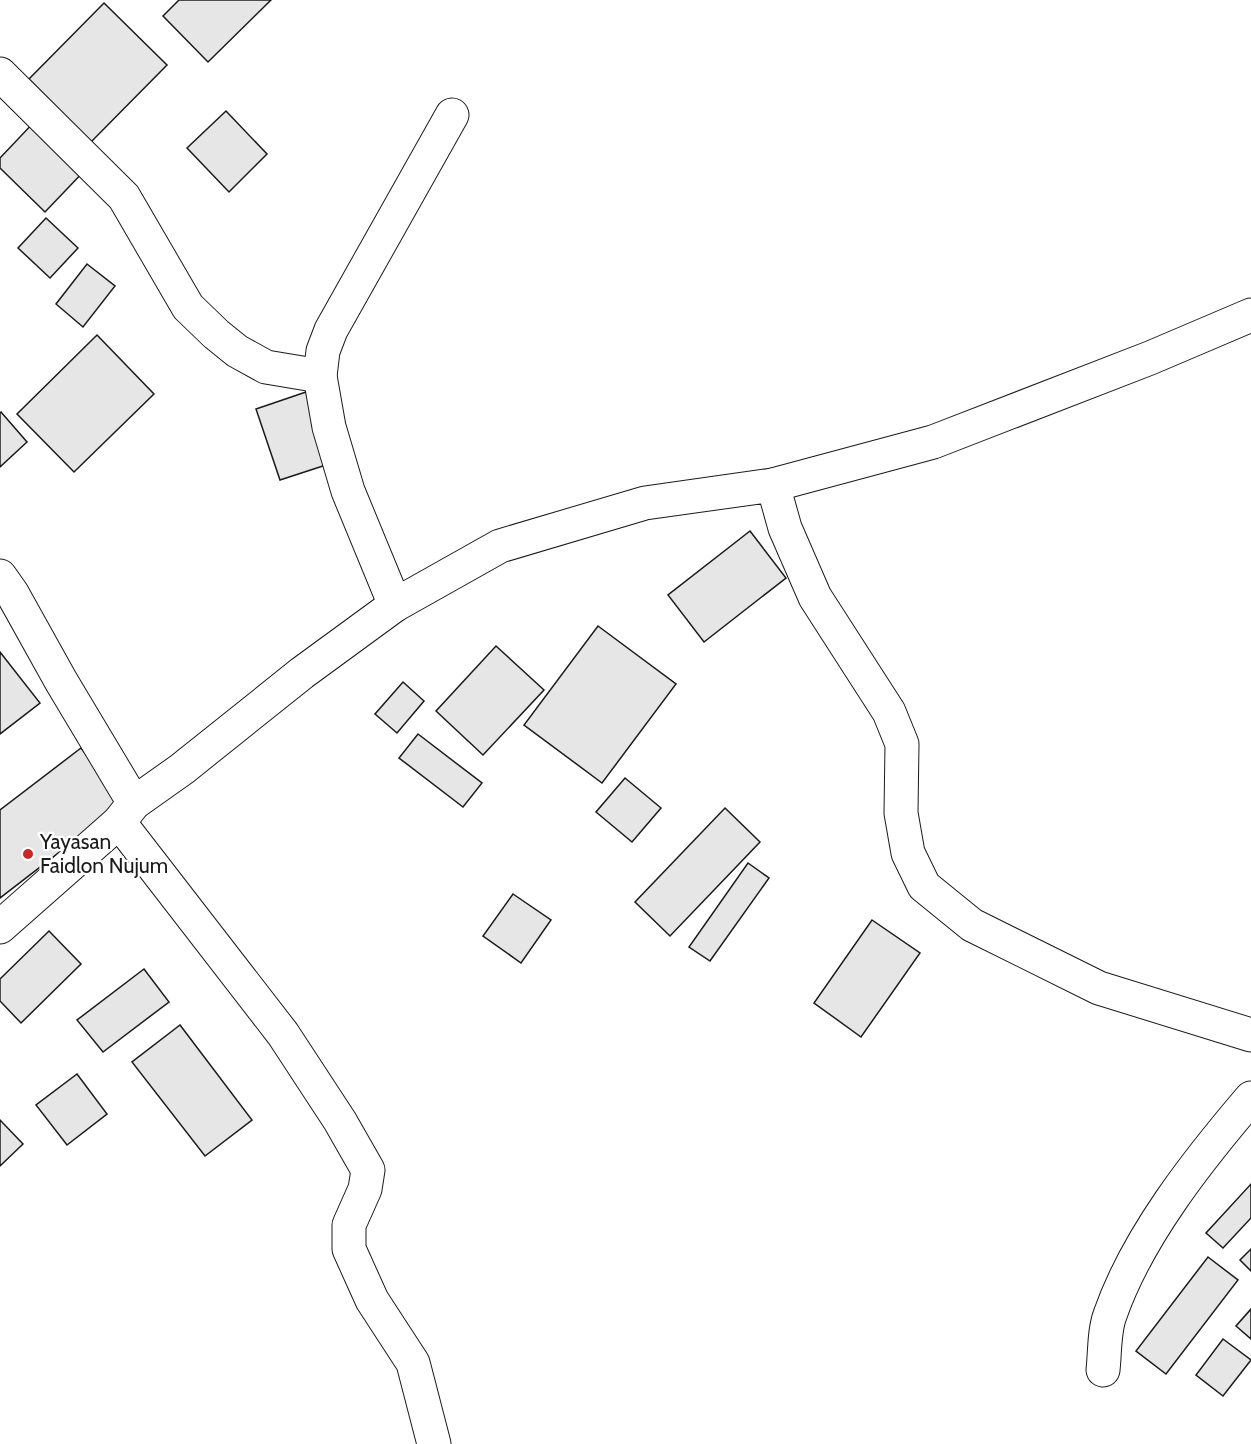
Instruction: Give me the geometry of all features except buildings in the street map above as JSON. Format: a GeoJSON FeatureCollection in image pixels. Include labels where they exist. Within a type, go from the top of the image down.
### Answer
{"type":"FeatureCollection","features":[{"type":"Feature","properties":{"kind":"street"},"geometry":{"type":"LineString","coordinates":[[0,74],[124,197],[188,307],[216,334],[237,351],[266,367],[320,376]]}},
{"type":"Feature","properties":{"kind":"street"},"geometry":{"type":"LineString","coordinates":[[395,605],[348,491],[330,427],[320,376],[323,351],[331,330],[452,115]]}},
{"type":"Feature","properties":{"kind":"street"},"geometry":{"type":"LineString","coordinates":[[0,927],[126,812],[302,673],[395,605],[500,546],[645,503],[773,485],[933,442],[1150,358],[1251,315]]}},
{"type":"Feature","properties":{"kind":"street"},"geometry":{"type":"LineString","coordinates":[[773,485],[785,528],[814,597],[889,712],[902,744],[901,813],[908,853],[924,886],[972,925],[1099,988],[1251,1035]]}},
{"type":"Feature","properties":{"kind":"street"},"geometry":{"type":"LineString","coordinates":[[0,576],[12,593],[61,681],[126,812],[283,1034],[340,1121],[368,1170],[365,1189],[349,1225],[349,1249],[372,1300],[413,1363],[434,1444]]}},
{"type":"Feature","properties":{"kind":"street"},"geometry":{"type":"LineString","coordinates":[[1103,1370],[1109,1317],[1131,1268],[1169,1202],[1251,1098]]}},
{"type":"Feature","properties":{"kind":"place","name":"Yayasan Faidlon Nujum"},"geometry":{"type":"Point","coordinates":[28,854]}}]}
